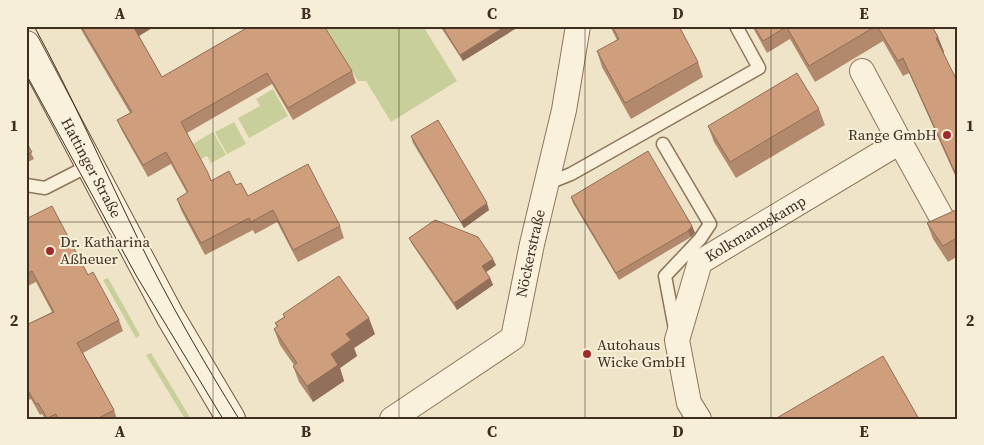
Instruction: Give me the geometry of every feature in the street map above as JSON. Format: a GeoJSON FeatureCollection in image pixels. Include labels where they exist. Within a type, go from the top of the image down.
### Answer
{"type":"FeatureCollection","features":[{"type":"Feature","properties":{"kind":"street","name":"Nöckerstraße"},"geometry":{"type":"LineString","coordinates":[[392,419],[512,338],[564,110],[578,26]]}},
{"type":"Feature","properties":{"kind":"street","name":"Hattinger Straße"},"geometry":{"type":"LineString","coordinates":[[26,45],[170,316],[231,419]]}},
{"type":"Feature","properties":{"kind":"street"},"geometry":{"type":"LineString","coordinates":[[862,71],[943,220]]}},
{"type":"Feature","properties":{"kind":"street","name":"Kolkmannskamp"},"geometry":{"type":"LineString","coordinates":[[699,419],[690,403],[677,340],[700,262],[900,142]]}},
{"type":"Feature","properties":{"kind":"lane"},"geometry":{"type":"LineString","coordinates":[[546,184],[571,174],[758,68],[736,26]]}},
{"type":"Feature","properties":{"kind":"lane"},"geometry":{"type":"LineString","coordinates":[[663,144],[710,224],[700,239],[665,276],[677,340]]}},
{"type":"Feature","properties":{"kind":"lane"},"geometry":{"type":"LineString","coordinates":[[26,185],[45,188],[90,165]]}},
{"type":"Feature","properties":{"kind":"green space"},"geometry":{"type":"Polygon","coordinates":[[[324,26],[423,26],[457,81],[391,122],[366,81],[358,81],[324,26]]]}},
{"type":"Feature","properties":{"kind":"green space"},"geometry":{"type":"Polygon","coordinates":[[[273,89],[288,116],[249,138],[238,118],[260,106],[256,99],[273,89]]]}},
{"type":"Feature","properties":{"kind":"green space"},"geometry":{"type":"Polygon","coordinates":[[[234,122],[246,144],[227,154],[215,132],[234,122]]]}},
{"type":"Feature","properties":{"kind":"green space"},"geometry":{"type":"Polygon","coordinates":[[[213,132],[226,155],[211,163],[207,156],[199,160],[191,145],[213,132]]]}},
{"type":"Feature","properties":{"kind":"green space"},"geometry":{"type":"Polygon","coordinates":[[[108,278],[140,335],[136,338],[103,280],[108,278]]]}},
{"type":"Feature","properties":{"kind":"green space"},"geometry":{"type":"Polygon","coordinates":[[[151,353],[191,419],[185,419],[146,355],[151,353]]]}},
{"type":"Feature","properties":{"kind":"building"},"geometry":{"type":"Polygon","coordinates":[[[81,26],[133,26],[162,77],[250,26],[324,26],[352,71],[288,108],[267,73],[181,122],[211,181],[229,171],[236,185],[241,183],[248,196],[308,164],[340,226],[293,250],[273,210],[251,222],[249,218],[201,243],[177,199],[188,192],[166,152],[143,165],[117,120],[132,112],[81,26]]]}},
{"type":"Feature","properties":{"kind":"building"},"geometry":{"type":"Polygon","coordinates":[[[442,26],[506,26],[460,55],[442,26]]]}},
{"type":"Feature","properties":{"kind":"building"},"geometry":{"type":"Polygon","coordinates":[[[612,26],[637,26],[639,28],[642,26],[679,26],[698,62],[625,103],[597,51],[619,39],[612,26]]]}},
{"type":"Feature","properties":{"kind":"building"},"geometry":{"type":"Polygon","coordinates":[[[754,26],[785,26],[786,27],[763,41],[754,26]]]}},
{"type":"Feature","properties":{"kind":"building"},"geometry":{"type":"Polygon","coordinates":[[[786,26],[876,26],[809,66],[786,26]]]}},
{"type":"Feature","properties":{"kind":"building"},"geometry":{"type":"Polygon","coordinates":[[[877,26],[932,26],[938,37],[936,38],[958,83],[958,179],[903,58],[898,61],[877,26]]]}},
{"type":"Feature","properties":{"kind":"building"},"geometry":{"type":"Polygon","coordinates":[[[797,73],[819,109],[730,162],[708,126],[797,73]]]}},
{"type":"Feature","properties":{"kind":"building"},"geometry":{"type":"Polygon","coordinates":[[[438,120],[487,203],[461,222],[411,136],[438,120]]]}},
{"type":"Feature","properties":{"kind":"building"},"geometry":{"type":"Polygon","coordinates":[[[26,142],[32,152],[26,155],[26,142]]]}},
{"type":"Feature","properties":{"kind":"building"},"geometry":{"type":"Polygon","coordinates":[[[648,151],[692,226],[688,231],[616,273],[571,197],[648,151]]]}},
{"type":"Feature","properties":{"kind":"building"},"geometry":{"type":"Polygon","coordinates":[[[52,206],[88,275],[93,272],[119,320],[77,343],[114,410],[97,419],[58,419],[56,414],[47,418],[38,403],[36,404],[26,389],[26,325],[54,312],[32,271],[26,274],[26,219],[52,206]]]}},
{"type":"Feature","properties":{"kind":"building"},"geometry":{"type":"Polygon","coordinates":[[[958,209],[958,237],[943,246],[927,223],[958,209]]]}},
{"type":"Feature","properties":{"kind":"building"},"geometry":{"type":"Polygon","coordinates":[[[435,220],[478,237],[493,259],[482,266],[490,278],[454,303],[409,238],[435,220]]]}},
{"type":"Feature","properties":{"kind":"building"},"geometry":{"type":"Polygon","coordinates":[[[339,276],[369,318],[346,334],[351,340],[331,354],[338,365],[307,386],[293,366],[297,363],[274,329],[278,326],[275,323],[285,317],[283,314],[339,276]]]}},
{"type":"Feature","properties":{"kind":"building"},"geometry":{"type":"Polygon","coordinates":[[[883,356],[919,419],[775,419],[883,356]]]}},
{"type":"Feature","properties":{"kind":"tram line"},"geometry":{"type":"LineString","coordinates":[[34,26],[62,79],[162,286],[199,353],[239,419]]}},
{"type":"Feature","properties":{"kind":"tram line"},"geometry":{"type":"LineString","coordinates":[[26,74],[137,277],[223,419]]}},
{"type":"Feature","properties":{"kind":"place","name":"Range GmbH"},"geometry":{"type":"Point","coordinates":[947,135]}},
{"type":"Feature","properties":{"kind":"place","name":"Dr. Katharina Aßheuer"},"geometry":{"type":"Point","coordinates":[50,251]}},
{"type":"Feature","properties":{"kind":"place","name":"Autohaus Wicke GmbH"},"geometry":{"type":"Point","coordinates":[587,354]}}]}
